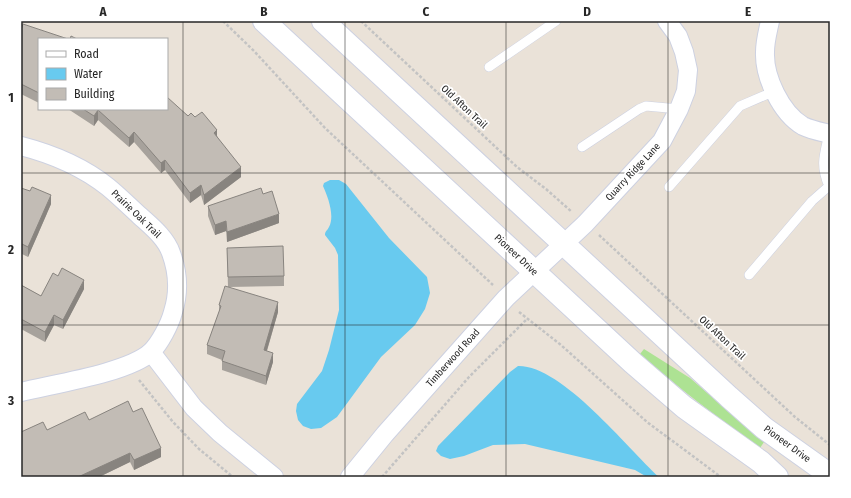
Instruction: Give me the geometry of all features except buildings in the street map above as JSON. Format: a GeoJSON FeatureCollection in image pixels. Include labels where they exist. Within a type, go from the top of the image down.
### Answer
{"type":"FeatureCollection","features":[{"type":"Feature","properties":{"kind":"street","name":"Pioneer Drive"},"geometry":{"type":"LineString","coordinates":[[264,21],[666,392],[706,425],[764,464],[777,477]]}},
{"type":"Feature","properties":{"kind":"street","name":"Pioneer Drive"},"geometry":{"type":"LineString","coordinates":[[323,21],[743,410],[777,438],[830,475]]}},
{"type":"Feature","properties":{"kind":"street","name":"Quarry Ridge Lane"},"geometry":{"type":"LineString","coordinates":[[563,244],[585,224],[662,141],[679,109],[686,91],[688,70],[684,52],[678,36],[667,21]]}},
{"type":"Feature","properties":{"kind":"street"},"geometry":{"type":"LineString","coordinates":[[770,21],[764,53],[768,72],[775,90],[788,113],[804,126],[830,134]]}},
{"type":"Feature","properties":{"kind":"street","name":"Prairie Oak Trail"},"geometry":{"type":"LineString","coordinates":[[21,146],[62,160],[108,186],[156,230],[171,251],[176,274],[177,300],[170,323],[151,352],[130,364],[111,371],[21,392]]}},
{"type":"Feature","properties":{"kind":"street","name":"Timberwood Road"},"geometry":{"type":"LineString","coordinates":[[350,477],[385,434],[506,298],[563,244]]}},
{"type":"Feature","properties":{"kind":"street"},"geometry":{"type":"LineString","coordinates":[[151,352],[194,408],[220,433],[274,477]]}},
{"type":"Feature","properties":{"kind":"lane"},"geometry":{"type":"LineString","coordinates":[[489,67],[556,21]]}},
{"type":"Feature","properties":{"kind":"lane"},"geometry":{"type":"LineString","coordinates":[[669,187],[740,106],[775,90]]}},
{"type":"Feature","properties":{"kind":"lane"},"geometry":{"type":"LineString","coordinates":[[582,147],[639,109],[646,106],[679,109]]}},
{"type":"Feature","properties":{"kind":"lane"},"geometry":{"type":"LineString","coordinates":[[749,275],[812,201],[830,186],[823,172],[824,158],[830,134]]}},
{"type":"Feature","properties":{"kind":"path"},"geometry":{"type":"LineString","coordinates":[[223,21],[254,51],[325,128],[491,283]]}},
{"type":"Feature","properties":{"kind":"path","name":"Old Afton Trail"},"geometry":{"type":"LineString","coordinates":[[361,21],[517,167],[560,201]]}},
{"type":"Feature","properties":{"kind":"path","name":"Old Afton Trail"},"geometry":{"type":"LineString","coordinates":[[606,241],[795,417],[830,445]]}},
{"type":"Feature","properties":{"kind":"path"},"geometry":{"type":"LineString","coordinates":[[382,477],[469,377],[527,319],[561,345],[652,426],[721,477]]}},
{"type":"Feature","properties":{"kind":"path"},"geometry":{"type":"LineString","coordinates":[[130,364],[141,384],[173,422],[199,450],[233,477]]}},
{"type":"Feature","properties":{"kind":"green space"},"geometry":{"type":"Polygon","coordinates":[[[644,349],[690,378],[764,442],[760,448],[654,367],[640,354],[644,349]]]}},
{"type":"Feature","properties":{"kind":"water"},"geometry":{"type":"Polygon","coordinates":[[[330,180],[339,180],[346,184],[389,238],[427,277],[430,293],[425,309],[415,325],[381,357],[337,417],[321,428],[311,429],[303,426],[298,420],[296,411],[297,404],[322,371],[339,310],[338,255],[335,248],[325,235],[331,223],[331,212],[329,201],[323,186],[324,183],[330,180]]]}},
{"type":"Feature","properties":{"kind":"water"},"geometry":{"type":"Polygon","coordinates":[[[518,366],[535,369],[554,379],[574,393],[593,410],[659,477],[647,477],[635,470],[525,444],[493,445],[464,456],[450,459],[441,456],[436,451],[438,446],[510,372],[518,366]]]}}]}
